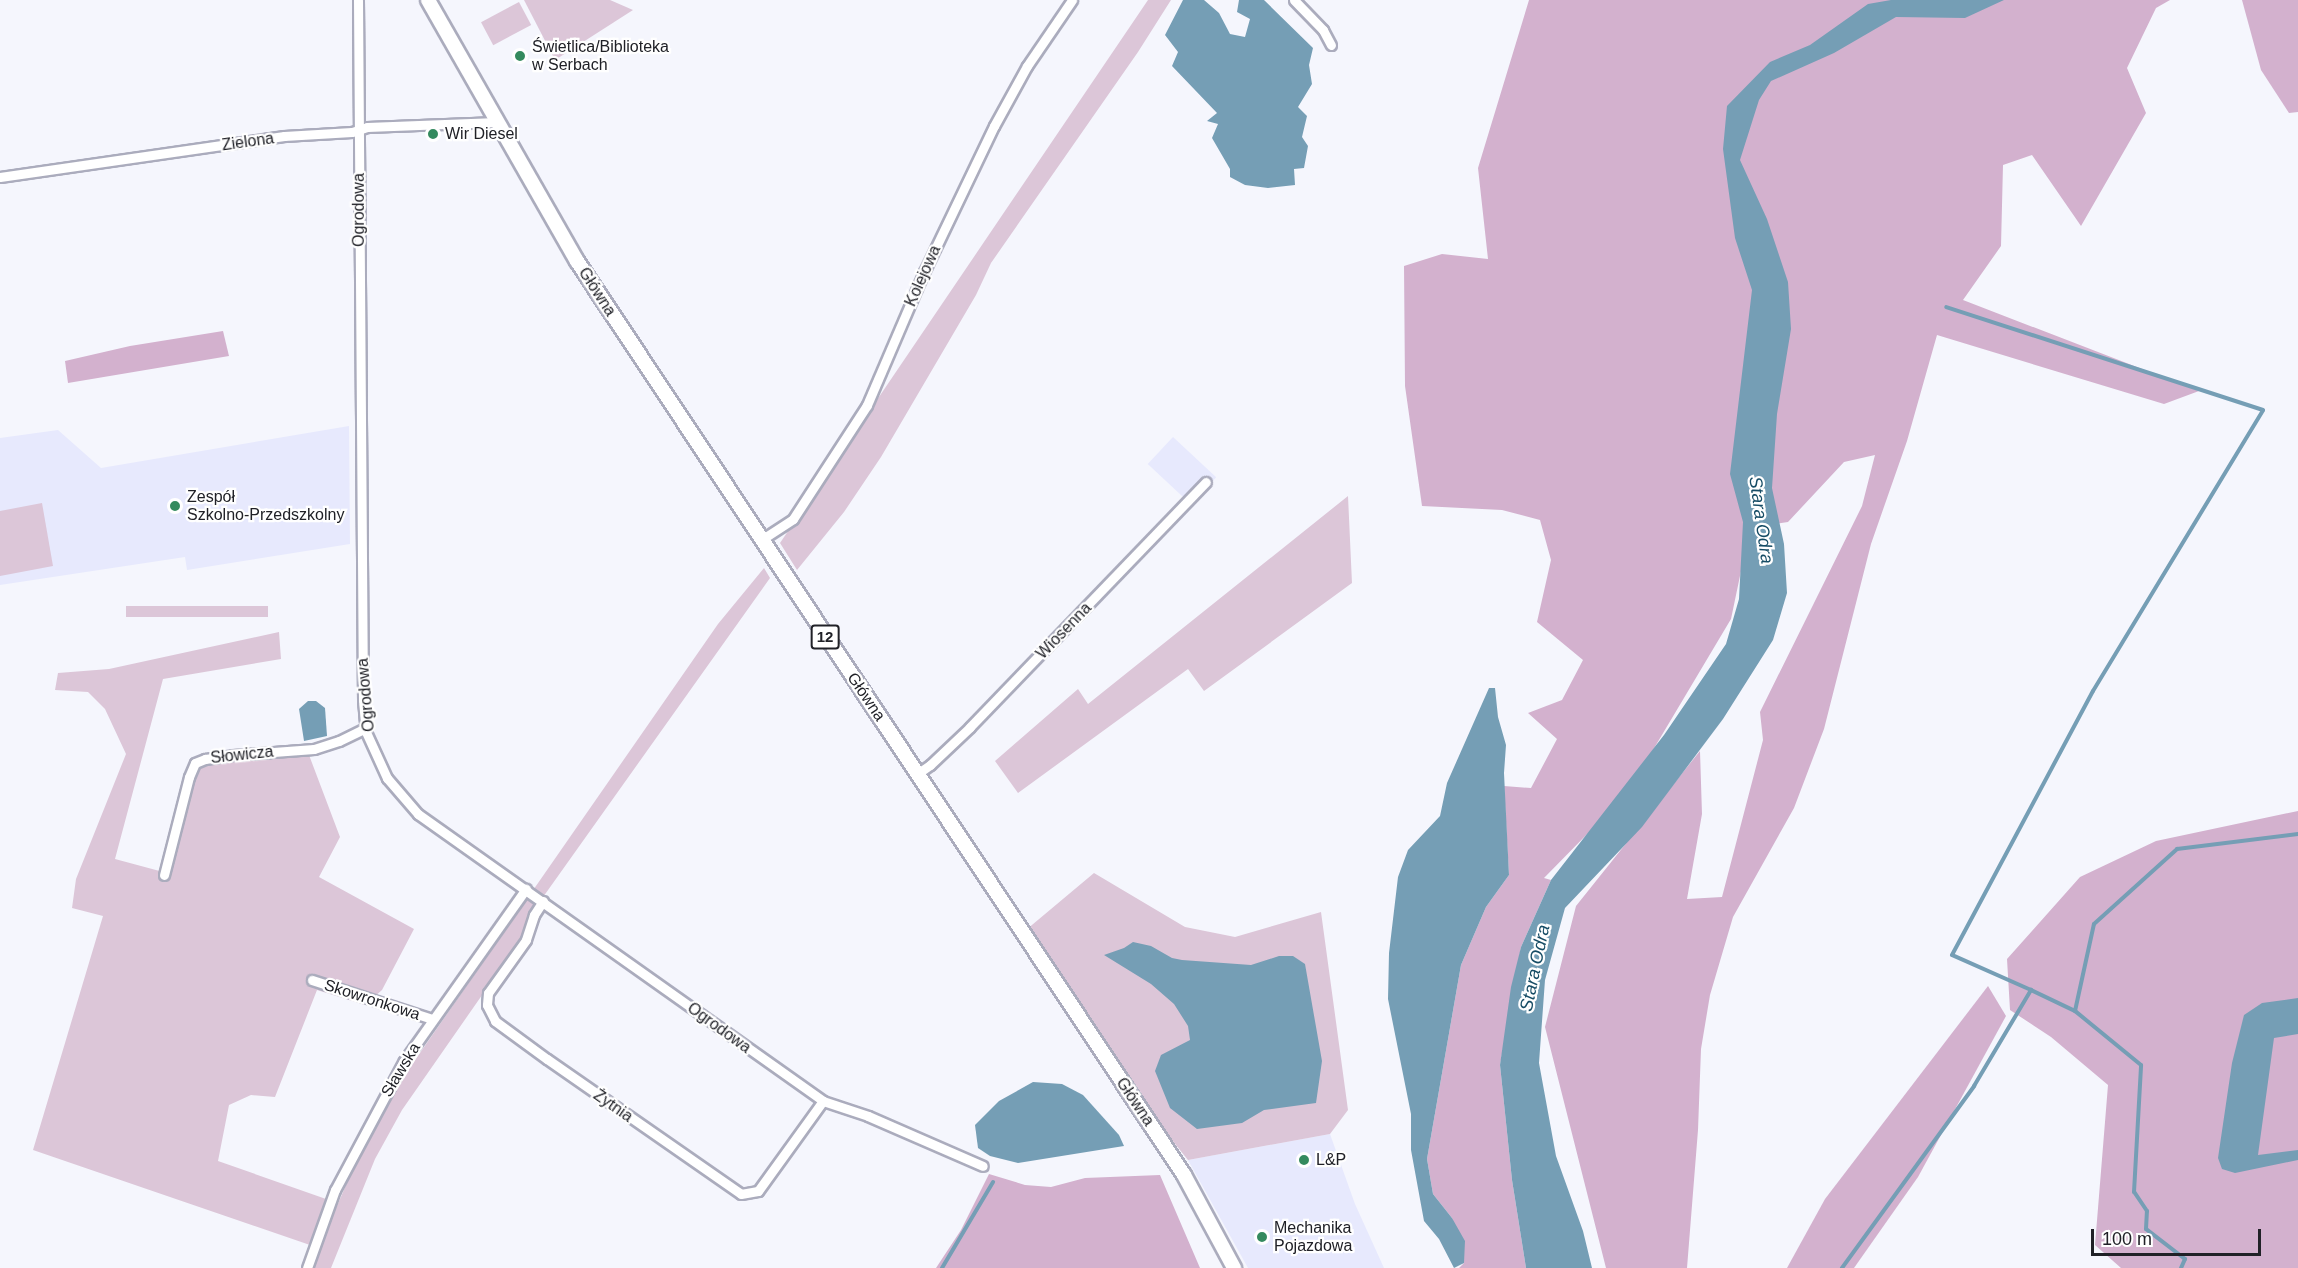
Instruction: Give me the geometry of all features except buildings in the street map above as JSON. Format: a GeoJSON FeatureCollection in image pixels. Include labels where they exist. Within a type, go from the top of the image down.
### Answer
{"type":"FeatureCollection","features":[{"type":"Feature","properties":{"kind":"main road","name":"Główna"},"geometry":{"type":"LineString","coordinates":[[428,0],[577,261],[1184,1175],[1234,1268]]}},
{"type":"Feature","properties":{"kind":"street","name":"Ogrodowa"},"geometry":{"type":"LineString","coordinates":[[358,0],[361,608],[366,728],[375,756],[399,796],[418,814],[823,1101],[867,1116],[982,1166]]}},
{"type":"Feature","properties":{"kind":"street","name":"Kolejowa"},"geometry":{"type":"LineString","coordinates":[[761,540],[793,519],[867,405],[962,189],[1027,66],[1072,0]]}},
{"type":"Feature","properties":{"kind":"street"},"geometry":{"type":"LineString","coordinates":[[1294,0],[1323,30],[1331,45]]}},
{"type":"Feature","properties":{"kind":"street","name":"Zielona"},"geometry":{"type":"LineString","coordinates":[[0,177],[284,136],[359,130],[367,127],[497,122]]}},
{"type":"Feature","properties":{"kind":"street","name":"Wiosenna"},"geometry":{"type":"LineString","coordinates":[[917,774],[930,765],[978,719],[1206,482]]}},
{"type":"Feature","properties":{"kind":"street","name":"Słowicza"},"geometry":{"type":"LineString","coordinates":[[164,875],[189,777],[195,763],[233,755],[314,749],[339,741],[366,728]]}},
{"type":"Feature","properties":{"kind":"street","name":"Sławska"},"geometry":{"type":"LineString","coordinates":[[307,1268],[321,1224],[350,1158],[404,1061],[526,889]]}},
{"type":"Feature","properties":{"kind":"street","name":"Żytnia"},"geometry":{"type":"LineString","coordinates":[[543,901],[534,915],[526,940],[488,993],[487,1005],[495,1020],[547,1059],[741,1194],[759,1191],[823,1101]]}},
{"type":"Feature","properties":{"kind":"street","name":"Skowronkowa"},"geometry":{"type":"LineString","coordinates":[[312,980],[432,1019]]}},
{"type":"Feature","properties":{"kind":"shaded area"},"geometry":{"type":"Polygon","coordinates":[[[524,0],[610,0],[633,10],[555,60],[524,0]]]}},
{"type":"Feature","properties":{"kind":"shaded area"},"geometry":{"type":"Polygon","coordinates":[[[1148,0],[1171,0],[1138,52],[991,263],[976,295],[881,457],[844,512],[797,570],[780,543],[1148,0]]]}},
{"type":"Feature","properties":{"kind":"shaded area"},"geometry":{"type":"Polygon","coordinates":[[[1529,0],[2170,0],[2156,8],[2127,68],[2146,113],[2081,226],[2032,155],[2003,165],[2001,246],[1963,300],[2199,391],[2164,404],[1937,335],[1907,441],[1871,544],[1824,729],[1794,808],[1733,917],[1710,995],[1701,1049],[1698,1130],[1687,1268],[1606,1268],[1545,1027],[1576,906],[1700,751],[1702,814],[1687,899],[1722,897],[1763,740],[1760,712],[1862,506],[1875,455],[1844,462],[1788,522],[1750,528],[1731,619],[1650,755],[1598,823],[1544,878],[1551,880],[1521,947],[1500,1065],[1512,1180],[1526,1268],[1459,1268],[1464,1263],[1452,1218],[1433,1194],[1427,1159],[1461,965],[1486,907],[1509,875],[1504,786],[1531,788],[1557,739],[1528,713],[1562,700],[1583,660],[1537,622],[1551,560],[1540,520],[1502,510],[1422,506],[1405,386],[1404,266],[1442,254],[1488,259],[1478,168],[1529,0]]]}},
{"type":"Feature","properties":{"kind":"shaded area"},"geometry":{"type":"Polygon","coordinates":[[[2242,0],[2298,0],[2298,112],[2289,113],[2261,70],[2242,0]]]}},
{"type":"Feature","properties":{"kind":"shaded area"},"geometry":{"type":"Polygon","coordinates":[[[519,2],[531,25],[493,45],[481,22],[519,2]]]}},
{"type":"Feature","properties":{"kind":"shaded area"},"geometry":{"type":"Polygon","coordinates":[[[223,331],[229,356],[68,383],[65,361],[130,346],[223,331]]]}},
{"type":"Feature","properties":{"kind":"shaded area","name":"Zespół Szkolno-Przedszkolny"},"geometry":{"type":"Polygon","coordinates":[[[349,426],[350,544],[187,570],[185,557],[0,585],[0,438],[58,430],[101,468],[349,426]]]}},
{"type":"Feature","properties":{"kind":"shaded area"},"geometry":{"type":"Polygon","coordinates":[[[1173,437],[1216,477],[1191,504],[1148,464],[1173,437]]]}},
{"type":"Feature","properties":{"kind":"shaded area"},"geometry":{"type":"Polygon","coordinates":[[[1348,496],[1352,583],[1204,691],[1188,669],[1018,793],[995,761],[1078,689],[1088,704],[1348,496]]]}},
{"type":"Feature","properties":{"kind":"shaded area"},"geometry":{"type":"Polygon","coordinates":[[[42,503],[53,566],[0,576],[0,511],[42,503]]]}},
{"type":"Feature","properties":{"kind":"shaded area"},"geometry":{"type":"Polygon","coordinates":[[[764,568],[770,578],[531,914],[526,932],[402,1110],[375,1159],[331,1268],[314,1268],[330,1222],[363,1146],[397,1086],[718,624],[764,568]]]}},
{"type":"Feature","properties":{"kind":"shaded area"},"geometry":{"type":"Polygon","coordinates":[[[126,606],[268,606],[268,617],[126,617],[126,606]]]}},
{"type":"Feature","properties":{"kind":"shaded area"},"geometry":{"type":"Polygon","coordinates":[[[279,632],[281,659],[163,679],[115,859],[167,873],[191,782],[198,769],[213,764],[309,755],[340,837],[319,877],[414,929],[382,990],[365,1005],[317,990],[275,1097],[251,1095],[229,1105],[218,1161],[326,1199],[310,1245],[33,1150],[103,916],[72,908],[76,879],[126,754],[105,709],[88,692],[55,690],[58,673],[109,669],[279,632]]]}},
{"type":"Feature","properties":{"kind":"shaded area"},"geometry":{"type":"Polygon","coordinates":[[[2298,811],[2298,1268],[2121,1268],[2095,1245],[2108,1085],[2051,1037],[2010,1010],[2007,959],[2080,877],[2156,841],[2298,811]]]}},
{"type":"Feature","properties":{"kind":"shaded area"},"geometry":{"type":"Polygon","coordinates":[[[1094,873],[1185,927],[1235,937],[1321,912],[1348,1110],[1330,1134],[1188,1160],[1094,1043],[1020,935],[1094,873]]]}},
{"type":"Feature","properties":{"kind":"shaded area"},"geometry":{"type":"Polygon","coordinates":[[[1988,986],[2006,1016],[1918,1177],[1854,1268],[1787,1268],[1825,1199],[1988,986]]]}},
{"type":"Feature","properties":{"kind":"shaded area"},"geometry":{"type":"Polygon","coordinates":[[[1330,1134],[1355,1204],[1384,1268],[1248,1268],[1188,1160],[1330,1134]]]}},
{"type":"Feature","properties":{"kind":"shaded area"},"geometry":{"type":"Polygon","coordinates":[[[989,1174],[1025,1185],[1051,1187],[1085,1178],[1160,1175],[1200,1268],[936,1268],[961,1230],[989,1174]]]}},
{"type":"Feature","properties":{"kind":"water"},"geometry":{"type":"Polygon","coordinates":[[[1183,0],[1204,0],[1219,13],[1230,34],[1245,37],[1250,19],[1237,12],[1239,0],[1264,0],[1313,48],[1309,65],[1312,84],[1298,107],[1307,116],[1302,137],[1308,146],[1304,168],[1294,169],[1295,185],[1268,188],[1245,185],[1230,177],[1230,169],[1212,138],[1218,124],[1207,121],[1217,113],[1172,66],[1178,52],[1165,35],[1183,0]]]}},
{"type":"Feature","properties":{"kind":"water","name":"Stara Odra"},"geometry":{"type":"Polygon","coordinates":[[[1891,0],[2004,0],[1965,18],[1896,17],[1834,53],[1771,81],[1759,100],[1740,160],[1767,219],[1788,282],[1791,329],[1777,414],[1772,488],[1784,544],[1787,593],[1773,640],[1723,719],[1642,827],[1565,908],[1545,980],[1539,1063],[1556,1156],[1583,1231],[1592,1268],[1526,1268],[1512,1180],[1500,1065],[1511,987],[1521,947],[1551,880],[1664,735],[1726,644],[1739,599],[1743,522],[1730,474],[1752,290],[1735,238],[1723,149],[1727,106],[1770,62],[1810,45],[1868,4],[1891,0]]]}},
{"type":"Feature","properties":{"kind":"water"},"geometry":{"type":"Polygon","coordinates":[[[1489,688],[1495,688],[1498,717],[1506,745],[1504,773],[1509,875],[1486,907],[1461,965],[1427,1159],[1433,1194],[1452,1218],[1465,1241],[1464,1263],[1454,1268],[1439,1239],[1424,1221],[1411,1150],[1411,1114],[1388,999],[1389,953],[1398,877],[1408,850],[1440,816],[1447,783],[1489,688]]]}},
{"type":"Feature","properties":{"kind":"water"},"geometry":{"type":"Polygon","coordinates":[[[308,701],[316,701],[325,708],[327,736],[304,741],[299,709],[308,701]]]}},
{"type":"Feature","properties":{"kind":"water"},"geometry":{"type":"Polygon","coordinates":[[[1133,942],[1151,946],[1172,958],[1182,960],[1251,965],[1279,956],[1293,956],[1305,964],[1322,1061],[1316,1103],[1264,1110],[1242,1123],[1197,1129],[1170,1108],[1155,1071],[1161,1055],[1190,1040],[1188,1026],[1174,1004],[1151,984],[1104,955],[1133,942]]]}},
{"type":"Feature","properties":{"kind":"water"},"geometry":{"type":"Polygon","coordinates":[[[2298,998],[2298,1034],[2274,1038],[2258,1155],[2298,1150],[2298,1160],[2235,1173],[2222,1169],[2218,1158],[2232,1063],[2244,1015],[2262,1003],[2298,998]]]}},
{"type":"Feature","properties":{"kind":"water"},"geometry":{"type":"Polygon","coordinates":[[[1033,1082],[1062,1084],[1083,1095],[1119,1135],[1124,1146],[1018,1163],[990,1156],[978,1148],[975,1125],[999,1101],[1033,1082]]]}},
{"type":"Feature","properties":{"kind":"waterway"},"geometry":{"type":"LineString","coordinates":[[1842,1268],[1974,1086],[2031,990],[1952,955],[2093,691],[2263,410],[1946,307]]}},
{"type":"Feature","properties":{"kind":"waterway"},"geometry":{"type":"LineString","coordinates":[[2181,1268],[2185,1259],[2146,1229],[2147,1211],[2134,1192],[2141,1065],[2075,1011],[2094,924],[2177,849],[2298,834]]}},
{"type":"Feature","properties":{"kind":"waterway"},"geometry":{"type":"LineString","coordinates":[[2031,990],[2075,1011]]}},
{"type":"Feature","properties":{"kind":"waterway"},"geometry":{"type":"LineString","coordinates":[[942,1268],[993,1182]]}},
{"type":"Feature","properties":{"kind":"place","name":"Świetlica/Biblioteka w Serbach"},"geometry":{"type":"Point","coordinates":[520,56]}},
{"type":"Feature","properties":{"kind":"place","name":"Wir Diesel"},"geometry":{"type":"Point","coordinates":[433,134]}},
{"type":"Feature","properties":{"kind":"place","name":"Zespół Szkolno-Przedszkolny"},"geometry":{"type":"Point","coordinates":[175,506]}},
{"type":"Feature","properties":{"kind":"place","name":"L&P"},"geometry":{"type":"Point","coordinates":[1304,1160]}},
{"type":"Feature","properties":{"kind":"place","name":"Mechanika Pojazdowa"},"geometry":{"type":"Point","coordinates":[1262,1237]}}]}
